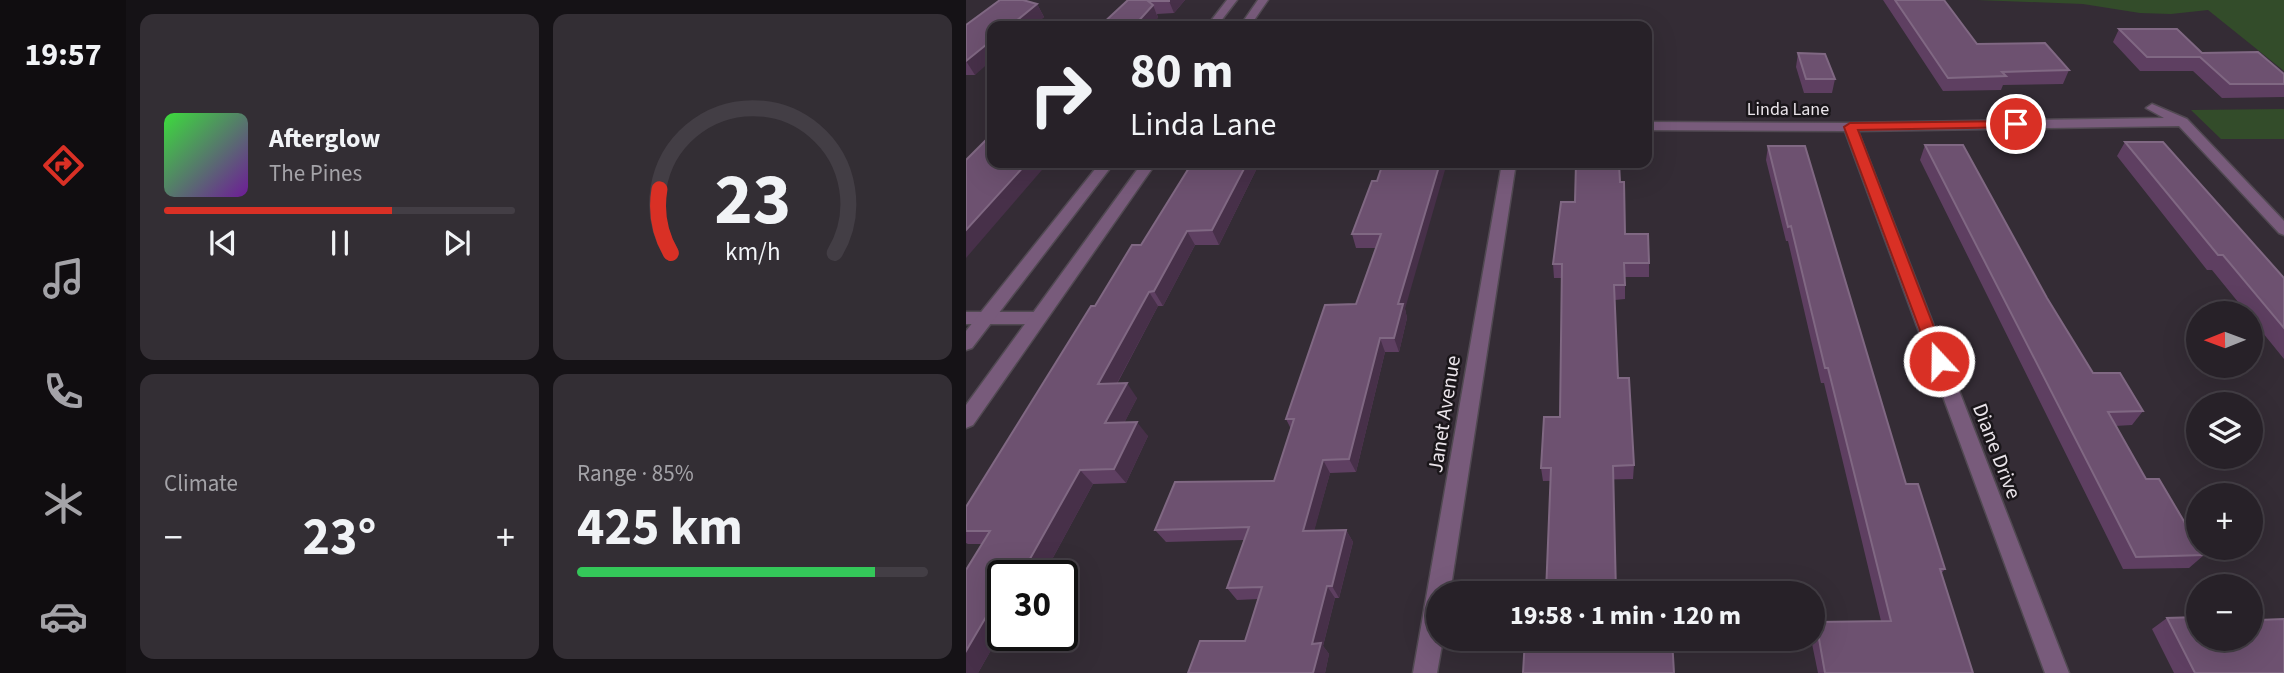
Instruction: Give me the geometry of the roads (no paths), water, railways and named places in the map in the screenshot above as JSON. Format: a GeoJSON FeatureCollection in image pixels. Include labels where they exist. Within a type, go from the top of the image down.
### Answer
{"type":"FeatureCollection","features":[{"type":"Feature","properties":{"kind":"street"},"geometry":{"type":"LineString","coordinates":[[1216,21],[1232,0]]}},
{"type":"Feature","properties":{"kind":"street"},"geometry":{"type":"LineString","coordinates":[[1248,21],[1263,0]]}},
{"type":"Feature","properties":{"kind":"street"},"geometry":{"type":"LineString","coordinates":[[2152,108],[2182,122],[2284,230]]}},
{"type":"Feature","properties":{"kind":"street","name":"Linda Lane"},"geometry":{"type":"LineString","coordinates":[[1652,126],[1850,127],[2182,122]]}},
{"type":"Feature","properties":{"kind":"street","name":"Diane Drive"},"geometry":{"type":"LineString","coordinates":[[1850,127],[2057,673]]}},
{"type":"Feature","properties":{"kind":"street"},"geometry":{"type":"LineString","coordinates":[[966,343],[1103,168]]}},
{"type":"Feature","properties":{"kind":"street"},"geometry":{"type":"LineString","coordinates":[[966,420],[1145,168]]}},
{"type":"Feature","properties":{"kind":"street","name":"Janet Avenue"},"geometry":{"type":"LineString","coordinates":[[1424,673],[1508,168]]}},
{"type":"Feature","properties":{"kind":"street"},"geometry":{"type":"LineString","coordinates":[[966,318],[1038,318]]}}]}
